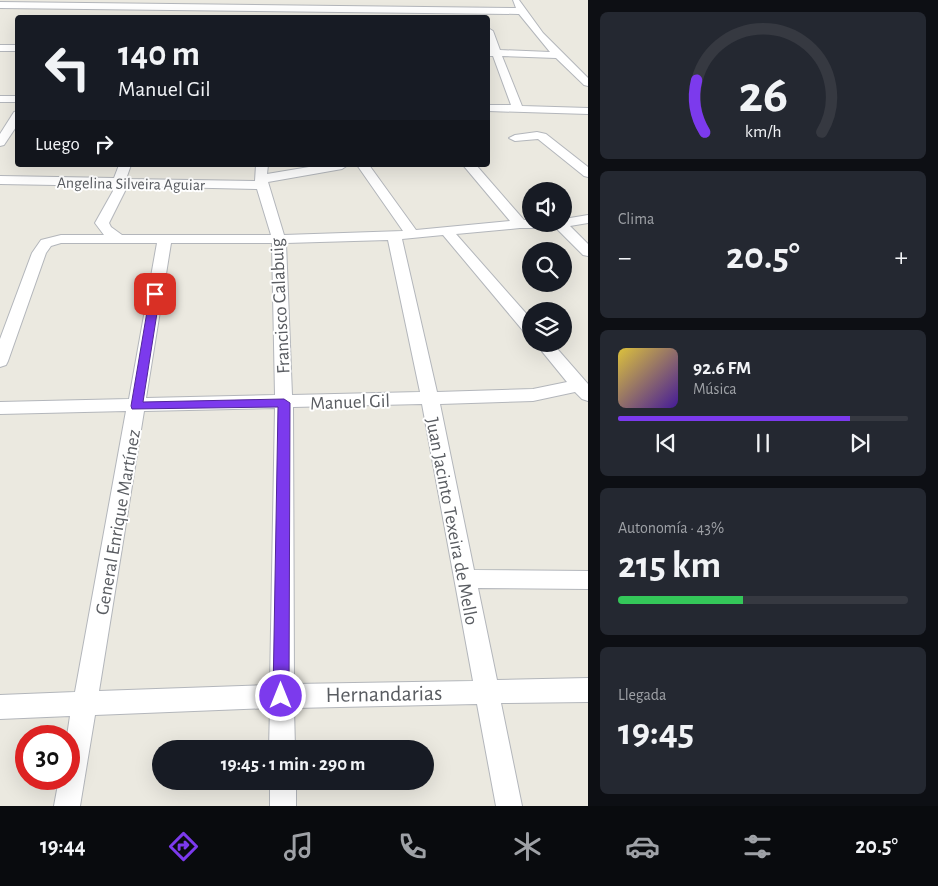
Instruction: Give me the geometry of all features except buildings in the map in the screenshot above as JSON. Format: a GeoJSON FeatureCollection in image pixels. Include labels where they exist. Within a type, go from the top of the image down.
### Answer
{"type":"FeatureCollection","features":[{"type":"Feature","properties":{"kind":"street"},"geometry":{"type":"LineString","coordinates":[[516,0],[530,24],[558,55],[588,83]]}},
{"type":"Feature","properties":{"kind":"street"},"geometry":{"type":"LineString","coordinates":[[84,15],[93,3]]}},
{"type":"Feature","properties":{"kind":"street"},"geometry":{"type":"LineString","coordinates":[[182,15],[187,3]]}},
{"type":"Feature","properties":{"kind":"street"},"geometry":{"type":"LineString","coordinates":[[0,4],[283,4],[482,14],[521,11]]}},
{"type":"Feature","properties":{"kind":"street"},"geometry":{"type":"LineString","coordinates":[[0,48],[15,48]]}},
{"type":"Feature","properties":{"kind":"street"},"geometry":{"type":"LineString","coordinates":[[516,108],[491,53],[558,55]]}},
{"type":"Feature","properties":{"kind":"street"},"geometry":{"type":"LineString","coordinates":[[576,72],[588,73]]}},
{"type":"Feature","properties":{"kind":"street"},"geometry":{"type":"LineString","coordinates":[[0,99],[15,99]]}},
{"type":"Feature","properties":{"kind":"street"},"geometry":{"type":"LineString","coordinates":[[490,108],[588,111]]}},
{"type":"Feature","properties":{"kind":"street"},"geometry":{"type":"LineString","coordinates":[[0,143],[15,119]]}},
{"type":"Feature","properties":{"kind":"street"},"geometry":{"type":"LineString","coordinates":[[515,138],[542,136],[588,173]]}},
{"type":"Feature","properties":{"kind":"street"},"geometry":{"type":"LineString","coordinates":[[119,239],[105,229],[102,223],[119,190],[118,182],[124,167]]}},
{"type":"Feature","properties":{"kind":"street","name":"Francisco Calabuig"},"geometry":{"type":"LineString","coordinates":[[262,167],[262,182],[279,239],[284,403],[282,740]]}},
{"type":"Feature","properties":{"kind":"street","name":"Angelina Silveira Aguiar"},"geometry":{"type":"LineString","coordinates":[[0,180],[262,182],[333,167]]}},
{"type":"Feature","properties":{"kind":"street"},"geometry":{"type":"LineString","coordinates":[[364,167],[413,235]]}},
{"type":"Feature","properties":{"kind":"street"},"geometry":{"type":"LineString","coordinates":[[471,167],[520,224]]}},
{"type":"Feature","properties":{"kind":"street"},"geometry":{"type":"LineString","coordinates":[[572,222],[588,219]]}},
{"type":"Feature","properties":{"kind":"street"},"geometry":{"type":"LineString","coordinates":[[0,361],[39,253],[46,243],[61,239],[279,239],[394,236],[520,224]]}},
{"type":"Feature","properties":{"kind":"street"},"geometry":{"type":"LineString","coordinates":[[447,232],[522,319]]}},
{"type":"Feature","properties":{"kind":"street"},"geometry":{"type":"LineString","coordinates":[[568,232],[588,252]]}},
{"type":"Feature","properties":{"kind":"street","name":"Juan Jacinto Texeira de Mello"},"geometry":{"type":"LineString","coordinates":[[394,236],[430,398],[508,806]]}},
{"type":"Feature","properties":{"kind":"street","name":"General Enrique Martínez"},"geometry":{"type":"LineString","coordinates":[[67,806],[165,238]]}},
{"type":"Feature","properties":{"kind":"street"},"geometry":{"type":"LineString","coordinates":[[551,352],[584,390]]}},
{"type":"Feature","properties":{"kind":"street","name":"Manuel Gil"},"geometry":{"type":"LineString","coordinates":[[0,408],[284,403],[533,395],[584,390]]}},
{"type":"Feature","properties":{"kind":"street"},"geometry":{"type":"LineString","coordinates":[[465,579],[588,580]]}},
{"type":"Feature","properties":{"kind":"street","name":"Hernandarias"},"geometry":{"type":"LineString","coordinates":[[0,707],[281,696],[588,690]]}},
{"type":"Feature","properties":{"kind":"street"},"geometry":{"type":"LineString","coordinates":[[283,790],[284,806]]}},
{"type":"Feature","properties":{"kind":"route"},"geometry":{"type":"LineString","coordinates":[[155,294],[136,406],[284,403],[281,696]]}}]}
